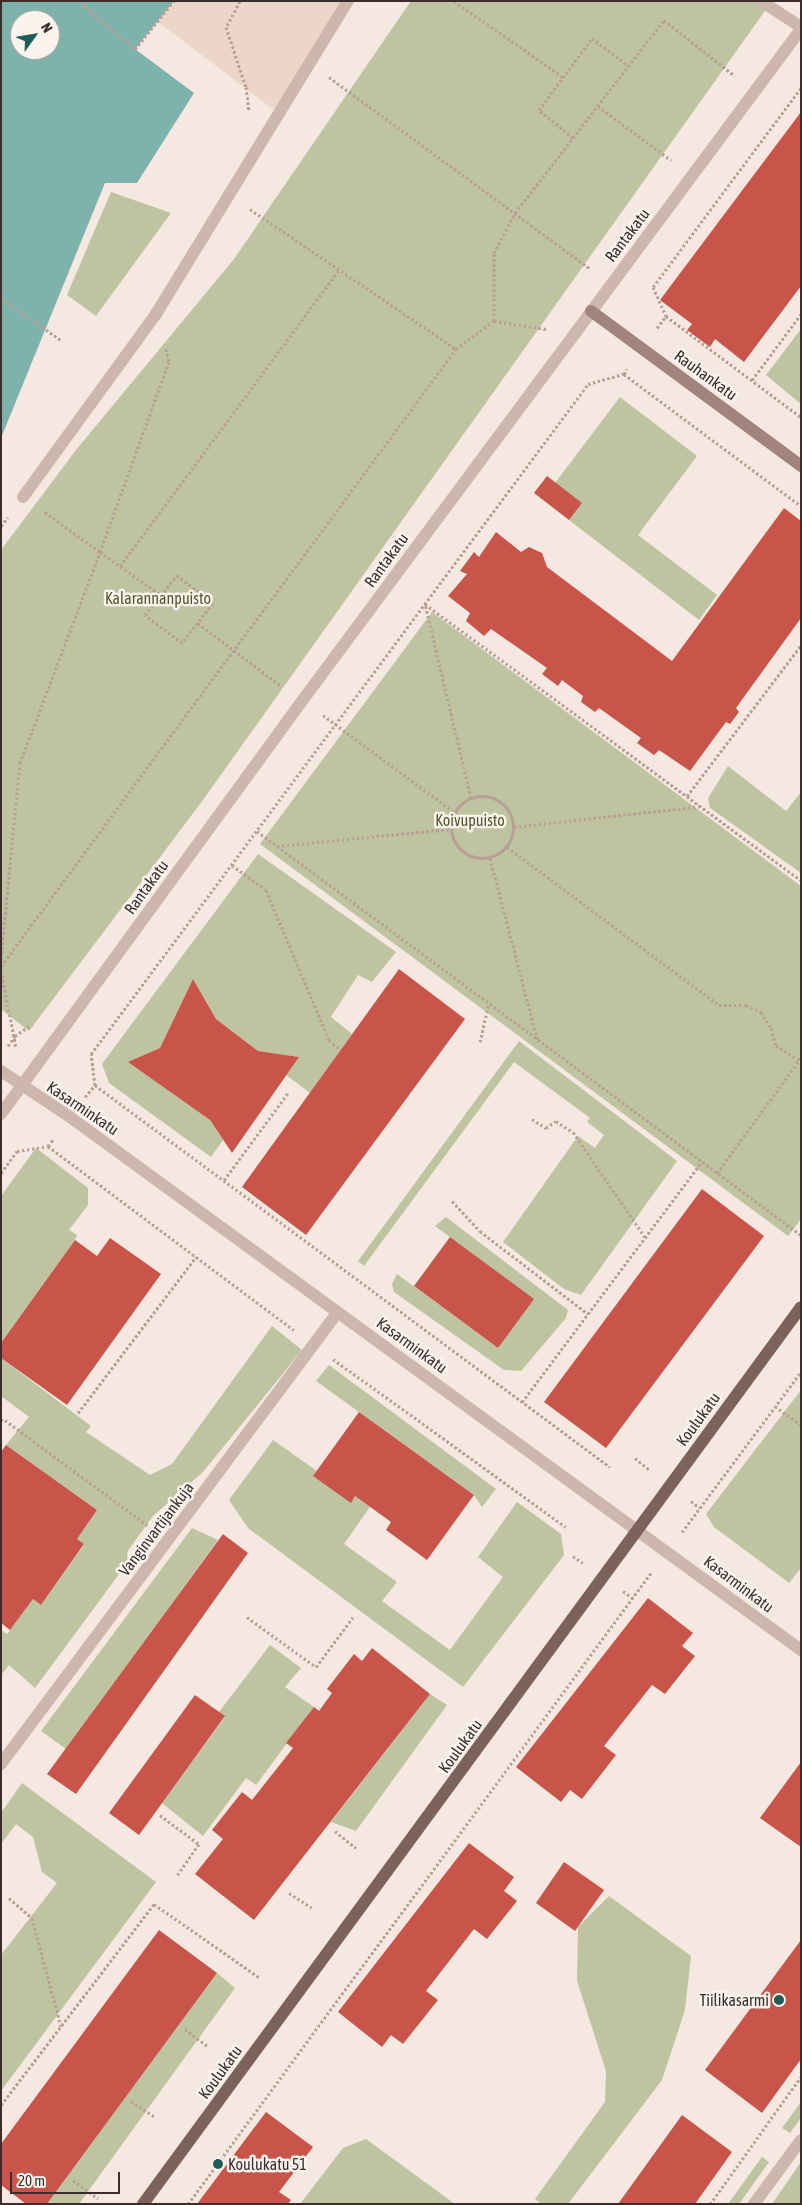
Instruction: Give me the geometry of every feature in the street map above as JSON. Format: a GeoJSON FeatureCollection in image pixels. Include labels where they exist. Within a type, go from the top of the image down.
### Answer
{"type":"FeatureCollection","features":[{"type":"Feature","properties":{"kind":"main road","name":"Koulukatu"},"geometry":{"type":"LineString","coordinates":[[143,2204],[801,1307]]}},
{"type":"Feature","properties":{"kind":"street"},"geometry":{"type":"LineString","coordinates":[[23,497],[156,314],[348,1]]}},
{"type":"Feature","properties":{"kind":"street"},"geometry":{"type":"LineString","coordinates":[[761,1],[801,28]]}},
{"type":"Feature","properties":{"kind":"street","name":"Rantakatu"},"geometry":{"type":"LineString","coordinates":[[1,1114],[302,701],[801,28]]}},
{"type":"Feature","properties":{"kind":"street","name":"Rauhankatu"},"geometry":{"type":"LineString","coordinates":[[591,311],[801,466]]}},
{"type":"Feature","properties":{"kind":"street","name":"Kasarminkatu"},"geometry":{"type":"LineString","coordinates":[[1,1071],[70,1117],[801,1650]]}},
{"type":"Feature","properties":{"kind":"street","name":"Vanginvartijankuja"},"geometry":{"type":"LineString","coordinates":[[1,1764],[337,1312]]}},
{"type":"Feature","properties":{"kind":"street"},"geometry":{"type":"LineString","coordinates":[[756,2203],[801,2140]]}},
{"type":"Feature","properties":{"kind":"path"},"geometry":{"type":"LineString","coordinates":[[79,1],[135,49],[174,1]]}},
{"type":"Feature","properties":{"kind":"path"},"geometry":{"type":"LineString","coordinates":[[240,1],[226,27],[246,87],[254,154]]}},
{"type":"Feature","properties":{"kind":"path"},"geometry":{"type":"LineString","coordinates":[[454,1],[563,78]]}},
{"type":"Feature","properties":{"kind":"path"},"geometry":{"type":"LineString","coordinates":[[494,321],[494,253],[515,213],[664,20],[755,91]]}},
{"type":"Feature","properties":{"kind":"path"},"geometry":{"type":"LineString","coordinates":[[573,138],[539,110],[592,38],[629,66]]}},
{"type":"Feature","properties":{"kind":"path"},"geometry":{"type":"LineString","coordinates":[[309,63],[611,284]]}},
{"type":"Feature","properties":{"kind":"path"},"geometry":{"type":"LineString","coordinates":[[801,88],[653,287],[666,316],[801,417]]}},
{"type":"Feature","properties":{"kind":"path"},"geometry":{"type":"LineString","coordinates":[[598,106],[692,176]]}},
{"type":"Feature","properties":{"kind":"path"},"geometry":{"type":"LineString","coordinates":[[229,195],[338,271],[456,349]]}},
{"type":"Feature","properties":{"kind":"path"},"geometry":{"type":"LineString","coordinates":[[120,566],[338,271]]}},
{"type":"Feature","properties":{"kind":"path"},"geometry":{"type":"LineString","coordinates":[[1,298],[62,341]]}},
{"type":"Feature","properties":{"kind":"path"},"geometry":{"type":"LineString","coordinates":[[1,959],[20,763],[100,552],[169,361],[156,314]]}},
{"type":"Feature","properties":{"kind":"path"},"geometry":{"type":"LineString","coordinates":[[752,380],[801,314]]}},
{"type":"Feature","properties":{"kind":"path"},"geometry":{"type":"LineString","coordinates":[[1,1173],[17,1151],[48,1146],[95,1085],[91,1054],[588,384],[624,374],[666,316]]}},
{"type":"Feature","properties":{"kind":"path"},"geometry":{"type":"LineString","coordinates":[[1,966],[456,349],[494,321],[546,329]]}},
{"type":"Feature","properties":{"kind":"path"},"geometry":{"type":"LineString","coordinates":[[624,374],[801,506]]}},
{"type":"Feature","properties":{"kind":"path"},"geometry":{"type":"LineString","coordinates":[[23,497],[160,595]]}},
{"type":"Feature","properties":{"kind":"path"},"geometry":{"type":"LineString","coordinates":[[177,575],[214,603],[198,623],[182,643],[145,615],[177,575]]}},
{"type":"Feature","properties":{"kind":"path"},"geometry":{"type":"LineString","coordinates":[[425,604],[801,880]]}},
{"type":"Feature","properties":{"kind":"path"},"geometry":{"type":"LineString","coordinates":[[425,604],[471,798]]}},
{"type":"Feature","properties":{"kind":"path"},"geometry":{"type":"LineString","coordinates":[[198,623],[302,701],[336,723],[454,812]]}},
{"type":"Feature","properties":{"kind":"path"},"geometry":{"type":"LineString","coordinates":[[687,797],[801,645]]}},
{"type":"Feature","properties":{"kind":"path"},"geometry":{"type":"LineString","coordinates":[[482,795],[500,801],[507,808],[514,827],[507,847],[490,858],[463,852],[450,829],[454,812],[471,798],[482,795]]}},
{"type":"Feature","properties":{"kind":"path"},"geometry":{"type":"LineString","coordinates":[[514,827],[701,806]]}},
{"type":"Feature","properties":{"kind":"path"},"geometry":{"type":"LineString","coordinates":[[276,846],[450,829]]}},
{"type":"Feature","properties":{"kind":"path"},"geometry":{"type":"LineString","coordinates":[[257,831],[801,1235]]}},
{"type":"Feature","properties":{"kind":"path"},"geometry":{"type":"LineString","coordinates":[[507,847],[718,1005],[746,1005],[761,1012],[771,1028],[776,1044],[800,1060],[717,1173]]}},
{"type":"Feature","properties":{"kind":"path"},"geometry":{"type":"LineString","coordinates":[[490,858],[537,1039]]}},
{"type":"Feature","properties":{"kind":"path"},"geometry":{"type":"LineString","coordinates":[[232,865],[266,890],[330,1040],[338,1048]]}},
{"type":"Feature","properties":{"kind":"path"},"geometry":{"type":"LineString","coordinates":[[1,970],[22,1086]]}},
{"type":"Feature","properties":{"kind":"path"},"geometry":{"type":"LineString","coordinates":[[480,1042],[489,1004]]}},
{"type":"Feature","properties":{"kind":"path"},"geometry":{"type":"LineString","coordinates":[[95,1085],[610,1467]]}},
{"type":"Feature","properties":{"kind":"path"},"geometry":{"type":"LineString","coordinates":[[224,1180],[288,1093]]}},
{"type":"Feature","properties":{"kind":"path"},"geometry":{"type":"LineString","coordinates":[[532,1119],[546,1128],[556,1121],[573,1132],[645,1237]]}},
{"type":"Feature","properties":{"kind":"path"},"geometry":{"type":"LineString","coordinates":[[522,1402],[702,1162]]}},
{"type":"Feature","properties":{"kind":"path"},"geometry":{"type":"LineString","coordinates":[[452,1201],[480,1231],[588,1314]]}},
{"type":"Feature","properties":{"kind":"path"},"geometry":{"type":"LineString","coordinates":[[78,1413],[196,1257]]}},
{"type":"Feature","properties":{"kind":"path"},"geometry":{"type":"LineString","coordinates":[[188,2204],[801,1372]]}},
{"type":"Feature","properties":{"kind":"path"},"geometry":{"type":"LineString","coordinates":[[775,1406],[801,1425]]}},
{"type":"Feature","properties":{"kind":"path"},"geometry":{"type":"LineString","coordinates":[[1,1420],[5,1420],[168,1540]]}},
{"type":"Feature","properties":{"kind":"path"},"geometry":{"type":"LineString","coordinates":[[247,1617],[316,1668],[353,1617]]}},
{"type":"Feature","properties":{"kind":"path"},"geometry":{"type":"LineString","coordinates":[[160,1814],[199,1844],[176,1877]]}},
{"type":"Feature","properties":{"kind":"path"},"geometry":{"type":"LineString","coordinates":[[335,1831],[356,1848]]}},
{"type":"Feature","properties":{"kind":"path"},"geometry":{"type":"LineString","coordinates":[[289,1893],[312,1908]]}},
{"type":"Feature","properties":{"kind":"path"},"geometry":{"type":"LineString","coordinates":[[9,1898],[32,1918],[61,2027]]}},
{"type":"Feature","properties":{"kind":"path"},"geometry":{"type":"LineString","coordinates":[[1,2105],[154,1904],[260,1978]]}},
{"type":"Feature","properties":{"kind":"path"},"geometry":{"type":"LineString","coordinates":[[185,2029],[209,2046]]}},
{"type":"Feature","properties":{"kind":"path"},"geometry":{"type":"LineString","coordinates":[[710,2204],[801,2078]]}},
{"type":"Feature","properties":{"kind":"path"},"geometry":{"type":"LineString","coordinates":[[131,2101],[156,2118]]}},
{"type":"Feature","properties":{"kind":"path"},"geometry":{"type":"LineString","coordinates":[[73,2180],[98,2198]]}},
{"type":"Feature","properties":{"kind":"green space","name":"Kalarannanpuisto"},"geometry":{"type":"Polygon","coordinates":[[[411,1],[772,1],[203,800],[29,1031],[1,1009],[1,550],[76,450],[234,259],[411,1]]]}},
{"type":"Feature","properties":{"kind":"green space"},"geometry":{"type":"Polygon","coordinates":[[[111,192],[171,213],[96,316],[67,295],[111,192]]]}},
{"type":"Feature","properties":{"kind":"green space"},"geometry":{"type":"Polygon","coordinates":[[[801,329],[801,404],[766,375],[801,329]]]}},
{"type":"Feature","properties":{"kind":"green space"},"geometry":{"type":"Polygon","coordinates":[[[620,397],[697,456],[638,535],[717,595],[699,620],[569,520],[581,503],[555,483],[620,397]]]}},
{"type":"Feature","properties":{"kind":"green space","name":"Koivupuisto"},"geometry":{"type":"Polygon","coordinates":[[[432,612],[801,886],[801,1219],[788,1236],[260,844],[432,612]]]}},
{"type":"Feature","properties":{"kind":"green space"},"geometry":{"type":"Polygon","coordinates":[[[728,766],[786,811],[801,792],[801,873],[710,808],[708,798],[728,766]]]}},
{"type":"Feature","properties":{"kind":"green space"},"geometry":{"type":"Polygon","coordinates":[[[258,854],[396,952],[372,982],[358,975],[331,1017],[352,1034],[310,1093],[286,1075],[299,1057],[258,1051],[216,1019],[193,979],[160,1048],[129,1062],[210,1120],[223,1140],[211,1157],[109,1083],[102,1064],[258,854]]]}},
{"type":"Feature","properties":{"kind":"green space"},"geometry":{"type":"Polygon","coordinates":[[[519,1041],[677,1161],[581,1295],[564,1289],[503,1242],[578,1136],[595,1148],[604,1135],[587,1122],[590,1118],[514,1062],[364,1266],[358,1261],[519,1041]]]}},
{"type":"Feature","properties":{"kind":"green space"},"geometry":{"type":"Polygon","coordinates":[[[36,1148],[88,1188],[88,1205],[69,1230],[77,1235],[75,1240],[1,1343],[1,1196],[36,1148]]]}},
{"type":"Feature","properties":{"kind":"green space"},"geometry":{"type":"Polygon","coordinates":[[[446,1217],[568,1310],[566,1318],[521,1371],[504,1370],[394,1292],[392,1284],[397,1274],[498,1348],[533,1299],[435,1226],[446,1217]]]}},
{"type":"Feature","properties":{"kind":"green space"},"geometry":{"type":"Polygon","coordinates":[[[272,1326],[302,1350],[203,1472],[153,1516],[127,1552],[128,1562],[35,1688],[9,1665],[1,1675],[1,1630],[7,1634],[33,1599],[41,1605],[84,1545],[77,1539],[97,1510],[6,1445],[29,1417],[1,1396],[1,1358],[91,1426],[86,1432],[150,1475],[172,1464],[272,1326]]]}},
{"type":"Feature","properties":{"kind":"green space"},"geometry":{"type":"Polygon","coordinates":[[[329,1365],[496,1489],[482,1507],[474,1495],[316,1381],[329,1365]]]}},
{"type":"Feature","properties":{"kind":"green space"},"geometry":{"type":"Polygon","coordinates":[[[801,1390],[801,1568],[789,1583],[714,1527],[706,1514],[801,1390]]]}},
{"type":"Feature","properties":{"kind":"green space"},"geometry":{"type":"Polygon","coordinates":[[[273,1440],[317,1471],[351,1502],[355,1496],[370,1507],[344,1544],[397,1582],[382,1601],[450,1650],[503,1577],[478,1557],[517,1502],[561,1534],[564,1555],[463,1687],[248,1528],[229,1500],[273,1440]]]}},
{"type":"Feature","properties":{"kind":"green space"},"geometry":{"type":"Polygon","coordinates":[[[192,1528],[218,1540],[66,1749],[41,1731],[192,1528]]]}},
{"type":"Feature","properties":{"kind":"green space"},"geometry":{"type":"Polygon","coordinates":[[[270,1645],[301,1668],[285,1687],[314,1707],[256,1785],[246,1778],[203,1836],[162,1803],[225,1717],[219,1712],[270,1645]]]}},
{"type":"Feature","properties":{"kind":"green space"},"geometry":{"type":"Polygon","coordinates":[[[430,1694],[447,1705],[356,1831],[331,1822],[430,1694]]]}},
{"type":"Feature","properties":{"kind":"green space"},"geometry":{"type":"Polygon","coordinates":[[[22,1783],[156,1882],[1,2091],[1,1955],[57,1883],[42,1872],[33,1837],[16,1824],[1,1844],[1,1813],[22,1783]]]}},
{"type":"Feature","properties":{"kind":"green space"},"geometry":{"type":"Polygon","coordinates":[[[609,1896],[691,1956],[685,2010],[662,2080],[568,2204],[541,2204],[535,2199],[605,2102],[606,2071],[577,1981],[578,1927],[609,1896]]]}},
{"type":"Feature","properties":{"kind":"green space"},"geometry":{"type":"Polygon","coordinates":[[[217,1973],[235,1988],[79,2204],[47,2204],[217,1973]]]}},
{"type":"Feature","properties":{"kind":"green space"},"geometry":{"type":"Polygon","coordinates":[[[801,2102],[801,2118],[790,2133],[782,2128],[801,2102]]]}},
{"type":"Feature","properties":{"kind":"green space"},"geometry":{"type":"Polygon","coordinates":[[[366,2139],[455,2204],[300,2204],[343,2148],[366,2139]]]}},
{"type":"Feature","properties":{"kind":"green space"},"geometry":{"type":"Polygon","coordinates":[[[762,2157],[769,2162],[739,2204],[728,2204],[762,2157]]]}},
{"type":"Feature","properties":{"kind":"green space"},"geometry":{"type":"Polygon","coordinates":[[[801,2162],[801,2204],[772,2204],[801,2162]]]}},
{"type":"Feature","properties":{"kind":"shaded area"},"geometry":{"type":"Polygon","coordinates":[[[174,1],[348,1],[278,113],[158,22],[174,1]]]}},
{"type":"Feature","properties":{"kind":"water"},"geometry":{"type":"Polygon","coordinates":[[[1,1],[174,1],[135,49],[194,93],[137,183],[105,183],[1,438],[1,1]]]}},
{"type":"Feature","properties":{"kind":"building"},"geometry":{"type":"Polygon","coordinates":[[[801,112],[801,286],[744,362],[715,339],[710,347],[687,330],[692,324],[660,300],[801,112]]]}},
{"type":"Feature","properties":{"kind":"building"},"geometry":{"type":"Polygon","coordinates":[[[547,476],[582,503],[569,520],[534,493],[547,476]]]}},
{"type":"Feature","properties":{"kind":"building"},"geometry":{"type":"Polygon","coordinates":[[[784,508],[801,521],[801,618],[736,708],[739,712],[730,724],[726,722],[690,771],[659,750],[654,755],[637,743],[641,738],[599,708],[595,712],[581,702],[583,696],[562,680],[558,686],[542,674],[547,668],[491,629],[484,636],[466,621],[470,613],[448,596],[467,574],[460,571],[474,552],[479,557],[496,532],[521,552],[529,547],[542,553],[547,567],[672,661],[784,508]]]}},
{"type":"Feature","properties":{"kind":"building"},"geometry":{"type":"Polygon","coordinates":[[[399,969],[465,1019],[306,1235],[242,1187],[399,969]]]}},
{"type":"Feature","properties":{"kind":"building"},"geometry":{"type":"Polygon","coordinates":[[[193,979],[216,1019],[258,1051],[299,1057],[232,1153],[210,1120],[128,1062],[160,1048],[193,979]]]}},
{"type":"Feature","properties":{"kind":"building"},"geometry":{"type":"Polygon","coordinates":[[[702,1189],[764,1236],[606,1448],[544,1402],[702,1189]]]}},
{"type":"Feature","properties":{"kind":"building"},"geometry":{"type":"Polygon","coordinates":[[[450,1237],[534,1299],[498,1348],[414,1286],[450,1237]]]}},
{"type":"Feature","properties":{"kind":"building"},"geometry":{"type":"Polygon","coordinates":[[[110,1238],[161,1274],[67,1405],[1,1358],[1,1343],[75,1240],[97,1256],[110,1238]]]}},
{"type":"Feature","properties":{"kind":"building"},"geometry":{"type":"Polygon","coordinates":[[[359,1412],[474,1495],[427,1560],[386,1530],[391,1522],[355,1496],[351,1503],[313,1476],[359,1412]]]}},
{"type":"Feature","properties":{"kind":"building"},"geometry":{"type":"Polygon","coordinates":[[[6,1445],[97,1510],[77,1539],[84,1544],[41,1605],[33,1599],[10,1630],[1,1623],[1,1452],[6,1445]]]}},
{"type":"Feature","properties":{"kind":"building"},"geometry":{"type":"Polygon","coordinates":[[[223,1534],[248,1553],[76,1794],[47,1774],[223,1534]]]}},
{"type":"Feature","properties":{"kind":"building"},"geometry":{"type":"Polygon","coordinates":[[[648,1598],[693,1633],[682,1646],[695,1656],[665,1694],[652,1685],[604,1746],[616,1755],[582,1799],[570,1790],[561,1802],[516,1767],[648,1598]]]}},
{"type":"Feature","properties":{"kind":"building"},"geometry":{"type":"Polygon","coordinates":[[[372,1648],[430,1694],[254,1920],[195,1874],[223,1839],[212,1830],[242,1792],[252,1800],[293,1748],[286,1743],[314,1707],[319,1711],[332,1693],[327,1689],[354,1654],[362,1661],[372,1648]]]}},
{"type":"Feature","properties":{"kind":"building"},"geometry":{"type":"Polygon","coordinates":[[[195,1695],[225,1716],[139,1835],[109,1813],[195,1695]]]}},
{"type":"Feature","properties":{"kind":"building"},"geometry":{"type":"Polygon","coordinates":[[[801,1762],[801,1847],[760,1818],[801,1762]]]}},
{"type":"Feature","properties":{"kind":"building"},"geometry":{"type":"Polygon","coordinates":[[[469,1843],[514,1877],[504,1891],[517,1901],[487,1939],[474,1929],[426,1991],[438,2000],[403,2044],[391,2035],[382,2047],[338,2012],[469,1843]]]}},
{"type":"Feature","properties":{"kind":"building"},"geometry":{"type":"Polygon","coordinates":[[[564,1862],[604,1890],[575,1931],[536,1903],[564,1862]]]}},
{"type":"Feature","properties":{"kind":"building"},"geometry":{"type":"Polygon","coordinates":[[[159,1930],[217,1973],[47,2204],[26,2204],[1,2185],[1,2144],[159,1930]]]}},
{"type":"Feature","properties":{"kind":"building","name":"Tiilikasarmi"},"geometry":{"type":"Polygon","coordinates":[[[801,1940],[801,2059],[762,2113],[705,2070],[801,1940]]]}},
{"type":"Feature","properties":{"kind":"building"},"geometry":{"type":"Polygon","coordinates":[[[266,2112],[313,2147],[279,2192],[291,2200],[288,2204],[197,2204],[266,2112]]]}},
{"type":"Feature","properties":{"kind":"building"},"geometry":{"type":"Polygon","coordinates":[[[682,2115],[732,2152],[695,2204],[618,2204],[682,2115]]]}},
{"type":"Feature","properties":{"kind":"place","name":"Tiilikasarmi"},"geometry":{"type":"Point","coordinates":[779,2000]}},
{"type":"Feature","properties":{"kind":"place","name":"Koulukatu 51"},"geometry":{"type":"Point","coordinates":[218,2164]}}]}
